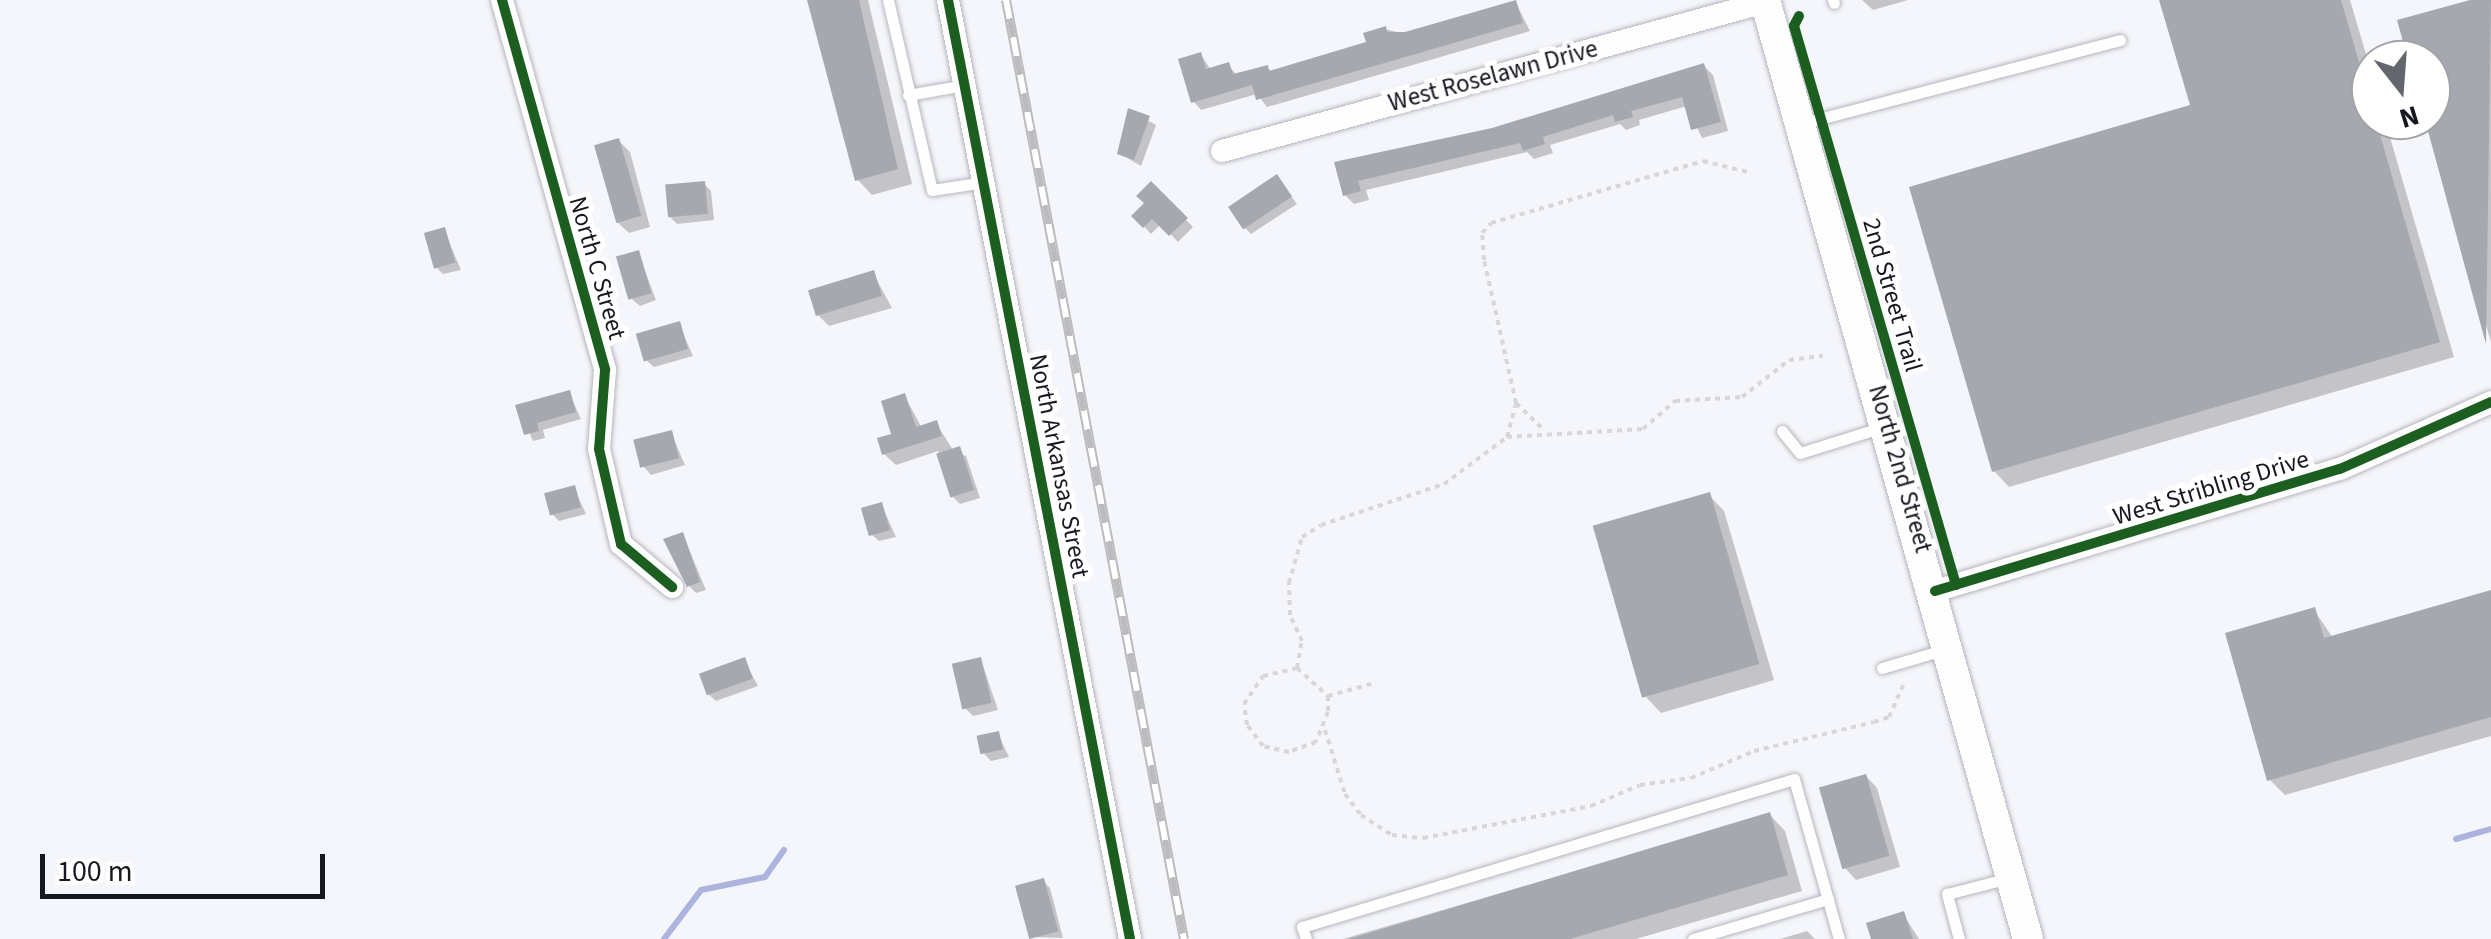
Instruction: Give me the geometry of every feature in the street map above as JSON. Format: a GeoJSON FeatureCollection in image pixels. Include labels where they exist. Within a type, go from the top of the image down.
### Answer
{"type":"FeatureCollection","features":[{"type":"Feature","properties":{"kind":"main road","name":"North 2nd Street"},"geometry":{"type":"LineString","coordinates":[[1765,1],[1935,591],[2028,939]]}},
{"type":"Feature","properties":{"kind":"street","name":"North C Street"},"geometry":{"type":"LineString","coordinates":[[502,0],[605,370],[599,449],[622,544],[672,587]]}},
{"type":"Feature","properties":{"kind":"street","name":"North Arkansas Street"},"geometry":{"type":"LineString","coordinates":[[948,0],[1130,939]]}},
{"type":"Feature","properties":{"kind":"street","name":"West Roselawn Drive"},"geometry":{"type":"LineString","coordinates":[[1222,151],[1765,1]]}},
{"type":"Feature","properties":{"kind":"street","name":"West Stribling Drive"},"geometry":{"type":"LineString","coordinates":[[1935,591],[2340,469],[2491,402]]}},
{"type":"Feature","properties":{"kind":"lane"},"geometry":{"type":"LineString","coordinates":[[888,0],[932,190],[984,182]]}},
{"type":"Feature","properties":{"kind":"lane"},"geometry":{"type":"LineString","coordinates":[[1800,124],[2120,40]]}},
{"type":"Feature","properties":{"kind":"lane"},"geometry":{"type":"LineString","coordinates":[[908,95],[965,85]]}},
{"type":"Feature","properties":{"kind":"lane"},"geometry":{"type":"LineString","coordinates":[[1782,432],[1800,453],[1887,426]]}},
{"type":"Feature","properties":{"kind":"lane"},"geometry":{"type":"LineString","coordinates":[[1882,668],[1950,648]]}},
{"type":"Feature","properties":{"kind":"lane"},"geometry":{"type":"LineString","coordinates":[[1306,939],[1302,927],[1794,779],[1839,939]]}},
{"type":"Feature","properties":{"kind":"lane"},"geometry":{"type":"LineString","coordinates":[[1959,939],[1947,894],[2011,878]]}},
{"type":"Feature","properties":{"kind":"lane"},"geometry":{"type":"LineString","coordinates":[[1692,939],[1828,899]]}},
{"type":"Feature","properties":{"kind":"path"},"geometry":{"type":"LineString","coordinates":[[1507,437],[1516,403],[1484,260],[1482,233],[1491,222],[1703,161],[1752,174]]}},
{"type":"Feature","properties":{"kind":"path"},"geometry":{"type":"LineString","coordinates":[[1297,668],[1302,642],[1290,615],[1289,583],[1302,537],[1321,525],[1444,484],[1507,437],[1644,429],[1675,401],[1742,397],[1789,360],[1822,356]]}},
{"type":"Feature","properties":{"kind":"path"},"geometry":{"type":"LineString","coordinates":[[1516,403],[1545,432]]}},
{"type":"Feature","properties":{"kind":"path"},"geometry":{"type":"LineString","coordinates":[[1297,668],[1328,696]]}},
{"type":"Feature","properties":{"kind":"path"},"geometry":{"type":"LineString","coordinates":[[1297,668],[1263,676],[1251,688],[1247,725],[1263,746],[1289,752],[1316,742],[1326,730]]}},
{"type":"Feature","properties":{"kind":"path"},"geometry":{"type":"LineString","coordinates":[[1328,696],[1326,730],[1345,794],[1362,815],[1392,835],[1423,838],[1590,806],[1640,786],[1691,778],[1754,751],[1889,718],[1904,683]]}},
{"type":"Feature","properties":{"kind":"path"},"geometry":{"type":"LineString","coordinates":[[1328,696],[1371,684]]}},
{"type":"Feature","properties":{"kind":"building"},"geometry":{"type":"Polygon","coordinates":[[[807,0],[859,0],[898,169],[855,181],[807,0]]]}},
{"type":"Feature","properties":{"kind":"building"},"geometry":{"type":"Polygon","coordinates":[[[1516,0],[1523,23],[1256,100],[1252,85],[1191,103],[1178,59],[1201,52],[1206,69],[1229,62],[1233,74],[1268,65],[1269,71],[1366,42],[1363,33],[1386,26],[1387,32],[1405,32],[1516,0]]]}},
{"type":"Feature","properties":{"kind":"building"},"geometry":{"type":"Polygon","coordinates":[[[2159,0],[2341,0],[2353,40],[2351,140],[2382,140],[2440,342],[1992,472],[1909,187],[2190,105],[2159,0]]]}},
{"type":"Feature","properties":{"kind":"building"},"geometry":{"type":"Polygon","coordinates":[[[2470,0],[2491,0],[2486,344],[2430,140],[2451,140],[2451,40],[2402,40],[2397,20],[2470,0]]]}},
{"type":"Feature","properties":{"kind":"building"},"geometry":{"type":"Polygon","coordinates":[[[1704,63],[1721,122],[1691,130],[1682,97],[1631,111],[1633,117],[1615,122],[1613,115],[1543,137],[1545,144],[1523,151],[1520,143],[1358,181],[1361,191],[1343,196],[1334,162],[1492,128],[1704,63]]]}},
{"type":"Feature","properties":{"kind":"building"},"geometry":{"type":"Polygon","coordinates":[[[1128,108],[1150,116],[1134,160],[1117,154],[1128,108]]]}},
{"type":"Feature","properties":{"kind":"building"},"geometry":{"type":"Polygon","coordinates":[[[619,138],[641,216],[616,223],[594,145],[619,138]]]}},
{"type":"Feature","properties":{"kind":"building"},"geometry":{"type":"Polygon","coordinates":[[[1277,174],[1292,196],[1243,229],[1228,207],[1277,174]]]}},
{"type":"Feature","properties":{"kind":"building"},"geometry":{"type":"Polygon","coordinates":[[[705,181],[708,214],[668,217],[665,184],[705,181]]]}},
{"type":"Feature","properties":{"kind":"building"},"geometry":{"type":"Polygon","coordinates":[[[1151,181],[1188,218],[1169,236],[1152,219],[1143,228],[1131,216],[1144,203],[1136,196],[1151,181]]]}},
{"type":"Feature","properties":{"kind":"building"},"geometry":{"type":"Polygon","coordinates":[[[445,227],[455,263],[434,269],[424,233],[445,227]]]}},
{"type":"Feature","properties":{"kind":"building"},"geometry":{"type":"Polygon","coordinates":[[[639,250],[651,293],[628,300],[616,257],[639,250]]]}},
{"type":"Feature","properties":{"kind":"building"},"geometry":{"type":"Polygon","coordinates":[[[874,270],[882,296],[816,316],[808,290],[874,270]]]}},
{"type":"Feature","properties":{"kind":"building"},"geometry":{"type":"Polygon","coordinates":[[[680,321],[688,349],[644,362],[636,334],[680,321]]]}},
{"type":"Feature","properties":{"kind":"building"},"geometry":{"type":"Polygon","coordinates":[[[570,390],[576,412],[537,423],[539,431],[524,435],[515,405],[570,390]]]}},
{"type":"Feature","properties":{"kind":"building"},"geometry":{"type":"Polygon","coordinates":[[[905,393],[916,427],[937,420],[942,436],[882,455],[877,438],[891,434],[881,401],[905,393]]]}},
{"type":"Feature","properties":{"kind":"building"},"geometry":{"type":"Polygon","coordinates":[[[672,430],[679,458],[640,468],[633,440],[672,430]]]}},
{"type":"Feature","properties":{"kind":"building"},"geometry":{"type":"Polygon","coordinates":[[[960,446],[974,490],[950,497],[936,454],[960,446]]]}},
{"type":"Feature","properties":{"kind":"building"},"geometry":{"type":"Polygon","coordinates":[[[575,485],[581,507],[550,515],[544,493],[575,485]]]}},
{"type":"Feature","properties":{"kind":"building"},"geometry":{"type":"Polygon","coordinates":[[[1710,492],[1759,664],[1642,698],[1593,526],[1710,492]]]}},
{"type":"Feature","properties":{"kind":"building"},"geometry":{"type":"Polygon","coordinates":[[[882,502],[890,530],[869,536],[861,508],[882,502]]]}},
{"type":"Feature","properties":{"kind":"building"},"geometry":{"type":"Polygon","coordinates":[[[683,532],[700,582],[687,587],[663,539],[683,532]]]}},
{"type":"Feature","properties":{"kind":"building"},"geometry":{"type":"Polygon","coordinates":[[[2491,590],[2491,717],[2267,781],[2225,633],[2315,607],[2324,638],[2491,590]]]}},
{"type":"Feature","properties":{"kind":"building"},"geometry":{"type":"Polygon","coordinates":[[[745,657],[753,679],[707,695],[699,674],[745,657]]]}},
{"type":"Feature","properties":{"kind":"building"},"geometry":{"type":"Polygon","coordinates":[[[981,657],[992,703],[962,710],[952,664],[981,657]]]}},
{"type":"Feature","properties":{"kind":"building"},"geometry":{"type":"Polygon","coordinates":[[[999,731],[1003,750],[980,754],[977,736],[999,731]]]}},
{"type":"Feature","properties":{"kind":"building"},"geometry":{"type":"Polygon","coordinates":[[[1866,774],[1889,856],[1842,869],[1819,788],[1866,774]]]}},
{"type":"Feature","properties":{"kind":"building"},"geometry":{"type":"Polygon","coordinates":[[[1770,812],[1788,875],[1570,939],[1349,939],[1770,812]]]}},
{"type":"Feature","properties":{"kind":"building"},"geometry":{"type":"Polygon","coordinates":[[[1044,878],[1058,931],[1029,939],[1015,886],[1044,878]]]}},
{"type":"Feature","properties":{"kind":"building"},"geometry":{"type":"Polygon","coordinates":[[[1904,911],[1913,939],[1871,939],[1866,923],[1904,911]]]}},
{"type":"Feature","properties":{"kind":"waterway"},"geometry":{"type":"LineString","coordinates":[[2456,839],[2491,829]]}},
{"type":"Feature","properties":{"kind":"waterway"},"geometry":{"type":"LineString","coordinates":[[664,939],[701,890],[765,877],[784,850]]}},
{"type":"Feature","properties":{"kind":"railway"},"geometry":{"type":"LineString","coordinates":[[1006,0],[1184,939]]}},
{"type":"Feature","properties":{"kind":"cycle path"},"geometry":{"type":"LineString","coordinates":[[502,0],[605,370],[599,449],[621,544],[672,587]]}},
{"type":"Feature","properties":{"kind":"cycle path"},"geometry":{"type":"LineString","coordinates":[[948,0],[1130,939]]}},
{"type":"Feature","properties":{"kind":"cycle path","name":"2nd Street Trail"},"geometry":{"type":"LineString","coordinates":[[1799,16],[1794,26],[1956,585]]}},
{"type":"Feature","properties":{"kind":"cycle path"},"geometry":{"type":"LineString","coordinates":[[1935,591],[2340,469],[2491,402]]}}]}
